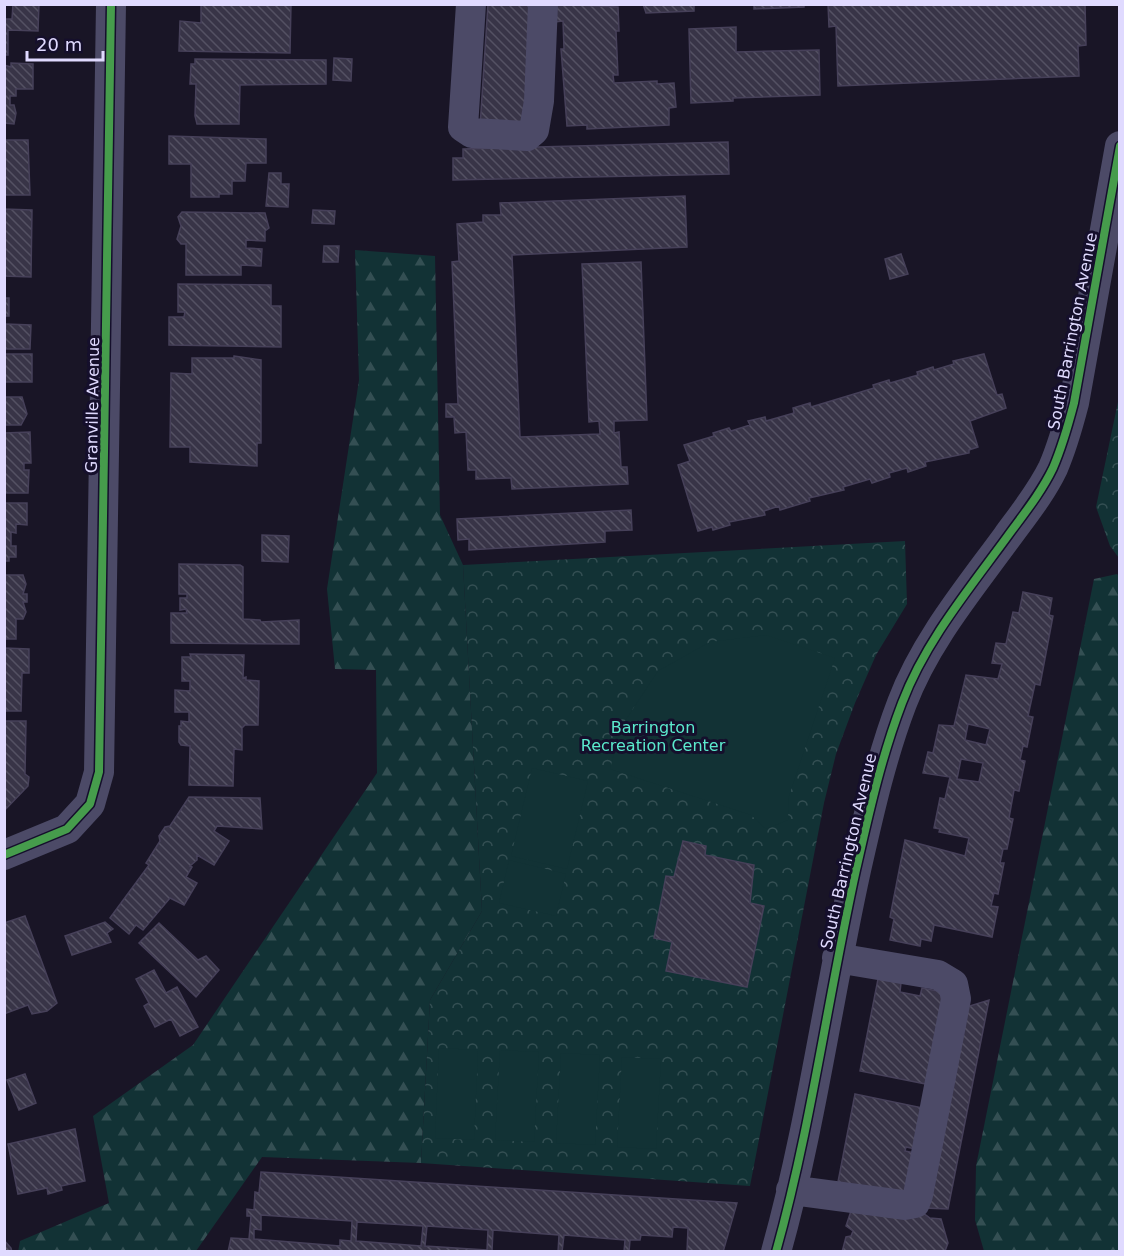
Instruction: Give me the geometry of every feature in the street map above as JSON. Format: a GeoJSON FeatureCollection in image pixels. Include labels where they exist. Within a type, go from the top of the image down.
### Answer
{"type":"FeatureCollection","features":[{"type":"Feature","properties":{"kind":"street","name":"Granville Avenue"},"geometry":{"type":"LineString","coordinates":[[4,855],[67,829],[90,804],[99,772],[111,4]]}},
{"type":"Feature","properties":{"kind":"street"},"geometry":{"type":"LineString","coordinates":[[471,4],[463,127],[472,133],[527,136],[534,130],[539,101],[543,4]]}},
{"type":"Feature","properties":{"kind":"street","name":"South Barrington Avenue"},"geometry":{"type":"LineString","coordinates":[[776,1251],[791,1190],[837,958],[885,748],[903,699],[952,612],[1035,498],[1052,470],[1065,439],[1074,403],[1119,146]]}},
{"type":"Feature","properties":{"kind":"street"},"geometry":{"type":"LineString","coordinates":[[791,1190],[904,1205],[915,1203],[918,1195],[956,999],[953,984],[938,975],[837,958]]}},
{"type":"Feature","properties":{"kind":"green space"},"geometry":{"type":"Polygon","coordinates":[[[355,250],[435,256],[440,515],[463,565],[482,911],[430,1000],[421,1163],[262,1157],[196,1251],[18,1252],[20,1241],[109,1203],[93,1116],[193,1045],[377,773],[376,670],[335,669],[327,589],[359,380],[355,250]]]}},
{"type":"Feature","properties":{"kind":"green space"},"geometry":{"type":"Polygon","coordinates":[[[1119,397],[1119,558],[1110,546],[1096,507],[1119,397]]]}},
{"type":"Feature","properties":{"kind":"green space","name":"Barrington Recreation Center"},"geometry":{"type":"Polygon","coordinates":[[[905,541],[907,604],[876,655],[855,703],[836,754],[824,803],[750,1186],[421,1163],[430,1000],[482,911],[463,565],[905,541]]]}},
{"type":"Feature","properties":{"kind":"green space"},"geometry":{"type":"Polygon","coordinates":[[[1117,574],[1120,577],[1119,1251],[984,1251],[975,1220],[976,1166],[1094,579],[1117,574]]]}},
{"type":"Feature","properties":{"kind":"green space"},"geometry":{"type":"Polygon","coordinates":[[[766,635],[835,658],[789,796],[788,820],[766,829],[751,815],[610,769],[621,727],[658,671],[710,642],[766,635]]]}},
{"type":"Feature","properties":{"kind":"green space"},"geometry":{"type":"Polygon","coordinates":[[[532,768],[588,781],[567,869],[511,856],[532,768]]]}},
{"type":"Feature","properties":{"kind":"green space"},"geometry":{"type":"Polygon","coordinates":[[[509,860],[566,874],[556,916],[499,903],[509,860]]]}},
{"type":"Feature","properties":{"kind":"green space"},"geometry":{"type":"Polygon","coordinates":[[[439,1048],[478,1050],[474,1140],[435,1138],[439,1048]]]}},
{"type":"Feature","properties":{"kind":"green space"},"geometry":{"type":"Polygon","coordinates":[[[500,1050],[539,1052],[534,1142],[495,1140],[500,1050]]]}},
{"type":"Feature","properties":{"kind":"green space"},"geometry":{"type":"Polygon","coordinates":[[[561,1053],[600,1055],[595,1145],[556,1143],[561,1053]]]}},
{"type":"Feature","properties":{"kind":"green space"},"geometry":{"type":"Polygon","coordinates":[[[622,1057],[661,1059],[656,1149],[617,1147],[622,1057]]]}},
{"type":"Feature","properties":{"kind":"building"},"geometry":{"type":"Polygon","coordinates":[[[13,4],[39,4],[38,31],[8,30],[8,55],[4,55],[4,19],[12,19],[13,4]]]}},
{"type":"Feature","properties":{"kind":"building"},"geometry":{"type":"Polygon","coordinates":[[[201,4],[291,4],[290,53],[179,51],[180,21],[201,23],[201,4]]]}},
{"type":"Feature","properties":{"kind":"building"},"geometry":{"type":"Polygon","coordinates":[[[488,4],[535,4],[527,130],[480,127],[488,4]]]}},
{"type":"Feature","properties":{"kind":"building"},"geometry":{"type":"Polygon","coordinates":[[[554,4],[618,7],[619,31],[616,31],[618,75],[613,75],[614,83],[657,81],[657,84],[674,83],[676,107],[669,108],[669,125],[587,129],[587,125],[567,126],[561,49],[564,49],[563,21],[555,22],[554,4]]]}},
{"type":"Feature","properties":{"kind":"building"},"geometry":{"type":"Polygon","coordinates":[[[643,4],[694,4],[694,11],[646,13],[643,4]]]}},
{"type":"Feature","properties":{"kind":"building"},"geometry":{"type":"Polygon","coordinates":[[[754,4],[804,4],[804,7],[754,9],[754,4]]]}},
{"type":"Feature","properties":{"kind":"building"},"geometry":{"type":"Polygon","coordinates":[[[828,4],[1085,4],[1086,45],[1078,46],[1079,76],[838,86],[836,26],[829,27],[828,4]]]}},
{"type":"Feature","properties":{"kind":"building"},"geometry":{"type":"Polygon","coordinates":[[[736,27],[736,52],[819,50],[820,95],[733,98],[733,101],[691,103],[689,29],[736,27]]]}},
{"type":"Feature","properties":{"kind":"building"},"geometry":{"type":"Polygon","coordinates":[[[334,58],[352,59],[351,81],[333,80],[334,58]]]}},
{"type":"Feature","properties":{"kind":"building"},"geometry":{"type":"Polygon","coordinates":[[[195,59],[326,60],[326,84],[240,85],[239,124],[197,124],[196,84],[190,84],[191,64],[195,64],[195,59]]]}},
{"type":"Feature","properties":{"kind":"building"},"geometry":{"type":"Polygon","coordinates":[[[11,63],[33,64],[33,89],[16,89],[16,96],[10,96],[10,105],[14,105],[16,113],[14,124],[4,123],[4,65],[11,67],[11,63]]]}},
{"type":"Feature","properties":{"kind":"building"},"geometry":{"type":"Polygon","coordinates":[[[169,136],[266,139],[266,163],[246,163],[245,181],[232,181],[232,194],[219,194],[219,197],[191,197],[191,164],[169,164],[169,136]]]}},
{"type":"Feature","properties":{"kind":"building"},"geometry":{"type":"Polygon","coordinates":[[[4,140],[28,140],[30,195],[4,195],[4,140]]]}},
{"type":"Feature","properties":{"kind":"building"},"geometry":{"type":"Polygon","coordinates":[[[728,142],[729,174],[453,180],[453,158],[463,158],[463,149],[728,142]]]}},
{"type":"Feature","properties":{"kind":"building"},"geometry":{"type":"Polygon","coordinates":[[[269,173],[281,173],[281,184],[289,184],[288,207],[266,206],[269,173]]]}},
{"type":"Feature","properties":{"kind":"building"},"geometry":{"type":"Polygon","coordinates":[[[685,196],[687,247],[512,255],[520,437],[600,434],[599,421],[589,422],[582,264],[641,262],[647,420],[614,421],[614,433],[619,432],[621,467],[627,467],[628,484],[512,489],[511,478],[476,479],[476,470],[468,470],[466,432],[455,433],[454,417],[446,417],[446,404],[458,404],[452,262],[459,261],[457,224],[483,222],[483,215],[501,215],[500,203],[685,196]]]}},
{"type":"Feature","properties":{"kind":"building"},"geometry":{"type":"Polygon","coordinates":[[[4,209],[32,210],[31,277],[4,276],[4,209]]]}},
{"type":"Feature","properties":{"kind":"building"},"geometry":{"type":"Polygon","coordinates":[[[313,210],[335,211],[334,224],[312,223],[313,210]]]}},
{"type":"Feature","properties":{"kind":"building"},"geometry":{"type":"Polygon","coordinates":[[[182,212],[265,213],[269,228],[265,231],[265,241],[246,240],[246,248],[262,249],[261,266],[241,265],[241,275],[186,275],[186,244],[181,244],[177,239],[181,226],[178,217],[182,212]]]}},
{"type":"Feature","properties":{"kind":"building"},"geometry":{"type":"Polygon","coordinates":[[[324,246],[339,246],[338,262],[323,262],[324,246]]]}},
{"type":"Feature","properties":{"kind":"building"},"geometry":{"type":"Polygon","coordinates":[[[901,254],[908,274],[890,279],[885,259],[901,254]]]}},
{"type":"Feature","properties":{"kind":"building"},"geometry":{"type":"Polygon","coordinates":[[[178,284],[271,285],[271,306],[281,306],[281,347],[169,345],[169,317],[184,317],[185,312],[178,312],[178,284]]]}},
{"type":"Feature","properties":{"kind":"building"},"geometry":{"type":"Polygon","coordinates":[[[4,298],[9,298],[9,316],[4,316],[4,298]]]}},
{"type":"Feature","properties":{"kind":"building"},"geometry":{"type":"Polygon","coordinates":[[[6,324],[31,325],[30,349],[4,349],[6,324]]]}},
{"type":"Feature","properties":{"kind":"building"},"geometry":{"type":"Polygon","coordinates":[[[4,354],[32,354],[32,382],[4,382],[4,354]]]}},
{"type":"Feature","properties":{"kind":"building"},"geometry":{"type":"Polygon","coordinates":[[[984,354],[997,395],[1002,394],[1006,408],[970,421],[978,447],[969,450],[969,453],[925,462],[926,466],[908,472],[907,468],[889,473],[890,477],[872,483],[870,479],[843,487],[844,490],[809,498],[810,501],[780,510],[779,506],[764,511],[765,515],[729,522],[730,525],[713,530],[712,527],[698,531],[678,465],[690,461],[684,445],[714,436],[713,433],[729,428],[731,431],[750,425],[748,421],[765,417],[766,421],[794,413],[793,408],[810,403],[811,407],[874,388],[873,385],[889,380],[890,383],[918,375],[917,372],[933,367],[934,370],[954,364],[953,361],[984,354]]]}},
{"type":"Feature","properties":{"kind":"building"},"geometry":{"type":"Polygon","coordinates":[[[234,356],[261,360],[261,443],[257,443],[257,466],[190,462],[190,447],[170,447],[171,373],[192,374],[192,358],[234,358],[234,356]]]}},
{"type":"Feature","properties":{"kind":"building"},"geometry":{"type":"Polygon","coordinates":[[[4,397],[22,397],[27,414],[21,425],[4,425],[4,397]]]}},
{"type":"Feature","properties":{"kind":"building"},"geometry":{"type":"Polygon","coordinates":[[[30,432],[31,463],[24,463],[24,470],[29,470],[28,493],[4,493],[4,433],[30,432]]]}},
{"type":"Feature","properties":{"kind":"building"},"geometry":{"type":"Polygon","coordinates":[[[4,503],[27,503],[27,525],[16,524],[16,533],[11,532],[11,546],[16,546],[16,557],[9,557],[9,561],[4,561],[4,503]]]}},
{"type":"Feature","properties":{"kind":"building"},"geometry":{"type":"Polygon","coordinates":[[[631,510],[632,530],[605,531],[605,542],[469,550],[469,539],[458,540],[457,519],[631,510]]]}},
{"type":"Feature","properties":{"kind":"building"},"geometry":{"type":"Polygon","coordinates":[[[262,535],[289,536],[288,562],[262,561],[262,535]]]}},
{"type":"Feature","properties":{"kind":"building"},"geometry":{"type":"Polygon","coordinates":[[[179,564],[240,565],[243,567],[243,619],[260,620],[261,622],[299,620],[299,644],[171,643],[171,613],[187,613],[186,609],[180,610],[180,598],[187,598],[187,594],[179,594],[179,564]]]}},
{"type":"Feature","properties":{"kind":"building"},"geometry":{"type":"Polygon","coordinates":[[[4,575],[23,575],[26,584],[23,594],[27,594],[27,602],[23,602],[26,612],[23,619],[16,619],[16,639],[4,639],[4,575]]]}},
{"type":"Feature","properties":{"kind":"building"},"geometry":{"type":"Polygon","coordinates":[[[1023,592],[1052,598],[1049,615],[1053,616],[1040,685],[1035,684],[1028,716],[1033,717],[1027,747],[1023,746],[1020,760],[1025,761],[1019,791],[1014,790],[1009,818],[1013,819],[1007,849],[1003,849],[1000,863],[1004,863],[998,894],[994,893],[991,906],[998,907],[992,937],[934,925],[931,941],[921,939],[920,946],[890,940],[894,919],[890,917],[905,840],[965,856],[969,838],[939,832],[940,829],[934,828],[940,798],[945,799],[950,777],[923,773],[928,752],[933,753],[939,725],[954,726],[966,675],[998,679],[1002,664],[992,663],[996,643],[1006,644],[1013,612],[1019,613],[1023,592]],[[968,724],[965,740],[986,745],[990,729],[968,724]],[[961,759],[957,779],[979,782],[983,763],[961,759]]]}},
{"type":"Feature","properties":{"kind":"building"},"geometry":{"type":"Polygon","coordinates":[[[4,648],[29,649],[29,673],[22,673],[21,711],[4,711],[4,648]]]}},
{"type":"Feature","properties":{"kind":"building"},"geometry":{"type":"Polygon","coordinates":[[[190,654],[244,655],[243,678],[259,681],[258,725],[245,725],[242,728],[242,750],[234,749],[233,786],[189,785],[190,746],[181,745],[179,742],[179,726],[181,726],[181,721],[189,722],[189,712],[175,712],[175,690],[190,691],[190,681],[182,681],[182,657],[191,657],[190,654]]]}},
{"type":"Feature","properties":{"kind":"building"},"geometry":{"type":"Polygon","coordinates":[[[4,721],[26,721],[25,774],[29,777],[28,786],[4,811],[4,721]]]}},
{"type":"Feature","properties":{"kind":"building"},"geometry":{"type":"Polygon","coordinates":[[[189,797],[260,798],[262,829],[217,826],[214,831],[229,841],[214,865],[197,855],[197,860],[190,866],[192,867],[186,877],[197,883],[184,905],[170,898],[143,930],[136,925],[129,934],[110,918],[149,865],[146,863],[160,841],[159,836],[165,827],[170,826],[189,797]]]}},
{"type":"Feature","properties":{"kind":"building"},"geometry":{"type":"Polygon","coordinates":[[[683,841],[706,846],[705,855],[754,865],[750,903],[764,906],[747,987],[666,971],[672,942],[654,938],[666,876],[674,877],[683,841]]]}},
{"type":"Feature","properties":{"kind":"building"},"geometry":{"type":"Polygon","coordinates":[[[25,916],[57,1003],[47,1011],[32,1014],[28,1005],[4,1014],[4,923],[25,916]]]}},
{"type":"Feature","properties":{"kind":"building"},"geometry":{"type":"Polygon","coordinates":[[[105,922],[113,929],[107,933],[111,942],[72,955],[65,936],[105,922]]]}},
{"type":"Feature","properties":{"kind":"building"},"geometry":{"type":"Polygon","coordinates":[[[159,923],[198,960],[206,956],[219,970],[196,997],[139,943],[159,923]]]}},
{"type":"Feature","properties":{"kind":"building"},"geometry":{"type":"Polygon","coordinates":[[[154,970],[166,993],[177,987],[198,1027],[180,1036],[171,1019],[155,1027],[144,1006],[149,1003],[136,979],[154,970]]]}},
{"type":"Feature","properties":{"kind":"building"},"geometry":{"type":"Polygon","coordinates":[[[878,979],[901,983],[900,992],[920,996],[922,988],[949,993],[931,1085],[860,1071],[878,979]]]}},
{"type":"Feature","properties":{"kind":"building"},"geometry":{"type":"Polygon","coordinates":[[[989,1000],[948,1209],[924,1208],[963,1008],[989,1000]]]}},
{"type":"Feature","properties":{"kind":"building"},"geometry":{"type":"Polygon","coordinates":[[[25,1074],[36,1103],[19,1110],[7,1080],[25,1074]]]}},
{"type":"Feature","properties":{"kind":"building"},"geometry":{"type":"Polygon","coordinates":[[[855,1094],[923,1108],[916,1149],[906,1147],[905,1151],[915,1153],[910,1196],[838,1182],[855,1094]]]}},
{"type":"Feature","properties":{"kind":"building"},"geometry":{"type":"Polygon","coordinates":[[[75,1129],[85,1181],[61,1186],[62,1190],[48,1194],[47,1188],[18,1194],[8,1144],[75,1129]]]}},
{"type":"Feature","properties":{"kind":"building"},"geometry":{"type":"Polygon","coordinates":[[[261,1172],[737,1203],[723,1252],[687,1252],[688,1228],[673,1227],[672,1237],[641,1235],[640,1240],[630,1240],[629,1252],[624,1252],[625,1240],[564,1235],[562,1252],[558,1252],[559,1235],[493,1230],[492,1251],[501,1252],[228,1252],[231,1238],[249,1239],[251,1216],[247,1216],[247,1209],[254,1210],[255,1192],[259,1193],[261,1172]],[[261,1215],[261,1230],[254,1229],[254,1239],[340,1246],[340,1240],[351,1241],[352,1221],[261,1215]],[[357,1222],[356,1241],[421,1246],[423,1226],[357,1222]],[[427,1226],[425,1246],[487,1250],[488,1230],[427,1226]]]}},
{"type":"Feature","properties":{"kind":"building"},"geometry":{"type":"Polygon","coordinates":[[[851,1211],[923,1213],[930,1218],[941,1219],[948,1243],[945,1251],[947,1252],[842,1252],[846,1237],[851,1236],[853,1231],[846,1226],[851,1211]]]}},
{"type":"Feature","properties":{"kind":"building"},"geometry":{"type":"Polygon","coordinates":[[[4,1240],[11,1248],[12,1252],[4,1252],[4,1240]]]}},
{"type":"Feature","properties":{"kind":"cycle path"},"geometry":{"type":"LineString","coordinates":[[4,855],[67,829],[90,804],[99,772],[111,4]]}},
{"type":"Feature","properties":{"kind":"cycle path"},"geometry":{"type":"LineString","coordinates":[[776,1252],[809,1110],[856,870],[888,744],[912,680],[935,637],[1037,495],[1056,460],[1074,403],[1120,146]]}}]}
